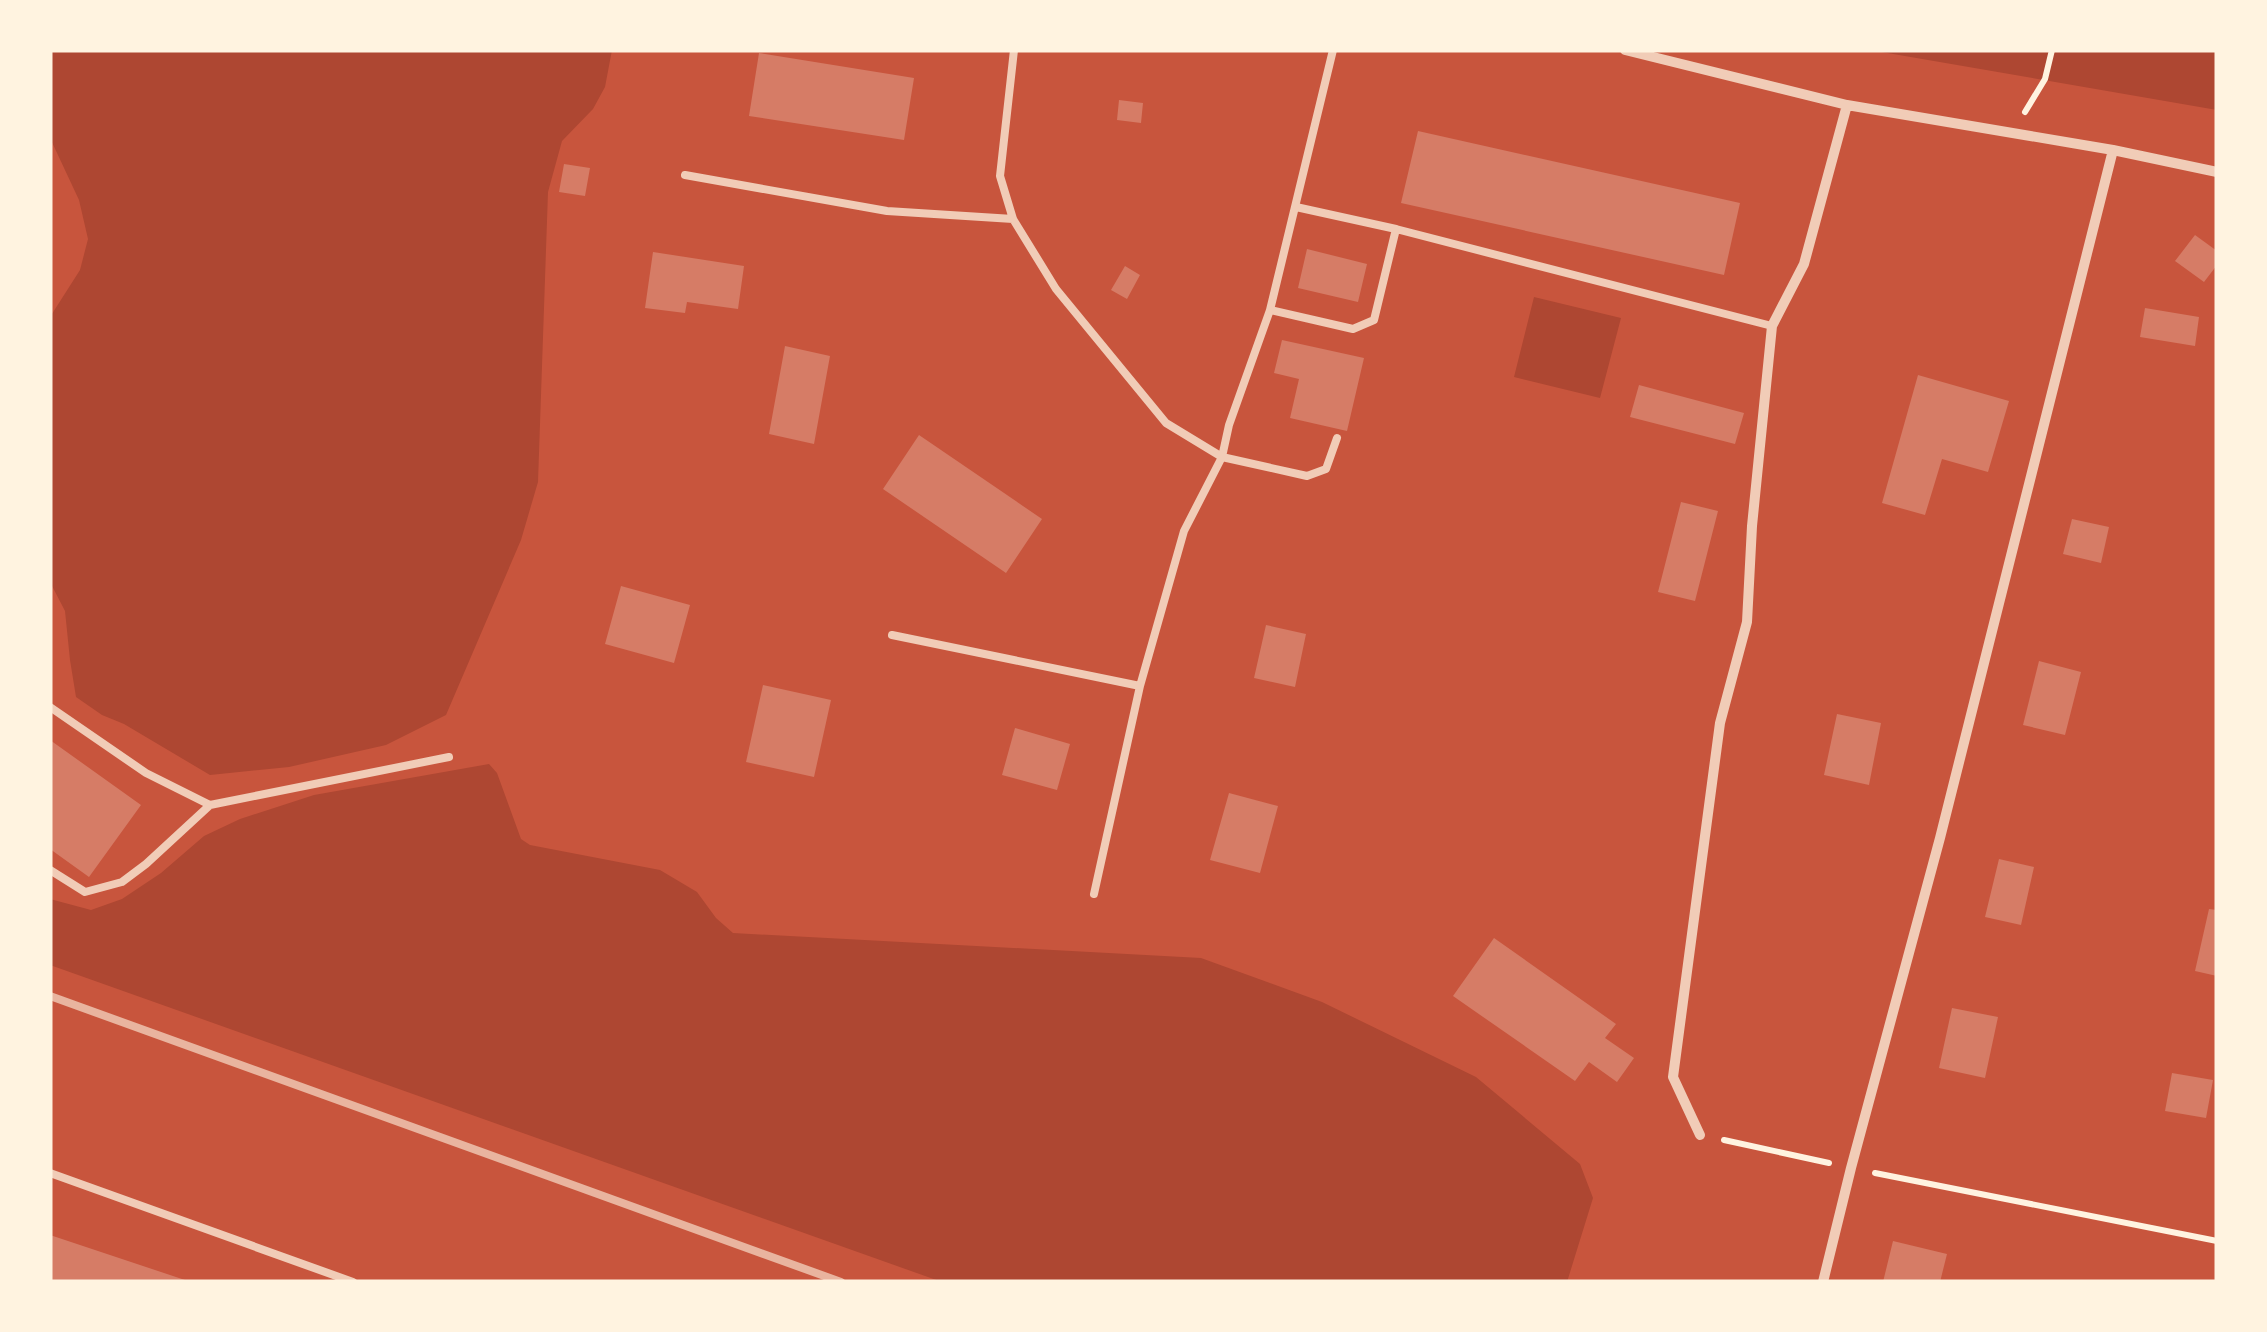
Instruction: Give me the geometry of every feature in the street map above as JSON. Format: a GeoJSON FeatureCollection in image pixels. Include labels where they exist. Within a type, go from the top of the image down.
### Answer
{"type":"FeatureCollection","features":[{"type":"Feature","properties":{"kind":"street"},"geometry":{"type":"LineString","coordinates":[[1625,50],[1847,105],[2113,150],[2217,172]]}},
{"type":"Feature","properties":{"kind":"street"},"geometry":{"type":"LineString","coordinates":[[1700,1135],[1674,1077],[1720,723],[1747,622],[1752,526],[1772,326],[1804,264],[1847,105]]}},
{"type":"Feature","properties":{"kind":"street"},"geometry":{"type":"LineString","coordinates":[[1823,1282],[1940,838],[2113,150]]}},
{"type":"Feature","properties":{"kind":"lane"},"geometry":{"type":"LineString","coordinates":[[1014,50],[1000,176],[1013,219],[1056,290],[1166,423],[1222,457],[1307,476],[1326,469],[1337,438]]}},
{"type":"Feature","properties":{"kind":"lane"},"geometry":{"type":"LineString","coordinates":[[1094,894],[1140,686],[1184,531],[1222,457],[1229,424],[1270,310],[1333,50]]}},
{"type":"Feature","properties":{"kind":"lane"},"geometry":{"type":"LineString","coordinates":[[685,175],[887,211],[1013,219]]}},
{"type":"Feature","properties":{"kind":"lane"},"geometry":{"type":"LineString","coordinates":[[1296,206],[1772,326]]}},
{"type":"Feature","properties":{"kind":"lane"},"geometry":{"type":"LineString","coordinates":[[1270,310],[1353,328],[1374,320],[1396,229]]}},
{"type":"Feature","properties":{"kind":"lane"},"geometry":{"type":"LineString","coordinates":[[892,634],[1140,686]]}},
{"type":"Feature","properties":{"kind":"lane"},"geometry":{"type":"LineString","coordinates":[[50,707],[146,772],[210,804]]}},
{"type":"Feature","properties":{"kind":"lane"},"geometry":{"type":"LineString","coordinates":[[50,870],[85,892],[122,882],[210,804],[449,757]]}},
{"type":"Feature","properties":{"kind":"lane"},"geometry":{"type":"LineString","coordinates":[[50,1173],[352,1282]]}},
{"type":"Feature","properties":{"kind":"path"},"geometry":{"type":"LineString","coordinates":[[2013,132],[2046,79],[2052,50]]}},
{"type":"Feature","properties":{"kind":"path"},"geometry":{"type":"LineString","coordinates":[[1700,1135],[2217,1241]]}},
{"type":"Feature","properties":{"kind":"shaded area"},"geometry":{"type":"Polygon","coordinates":[[[50,50],[612,50],[605,87],[593,109],[562,141],[548,192],[538,482],[521,540],[446,715],[386,745],[289,767],[210,775],[76,697],[65,611],[50,582],[50,317],[80,270],[88,239],[79,200],[50,138],[50,50]]]}},
{"type":"Feature","properties":{"kind":"shaded area"},"geometry":{"type":"Polygon","coordinates":[[[1870,50],[2217,50],[2217,110],[1870,50]]]}},
{"type":"Feature","properties":{"kind":"shaded area"},"geometry":{"type":"Polygon","coordinates":[[[1534,297],[1621,318],[1600,398],[1514,377],[1534,297]]]}},
{"type":"Feature","properties":{"kind":"shaded area"},"geometry":{"type":"Polygon","coordinates":[[[489,764],[497,773],[521,839],[530,845],[660,870],[697,892],[733,933],[1201,958],[1322,1002],[1476,1077],[1580,1164],[1593,1198],[1567,1282],[942,1282],[50,965],[50,899],[91,910],[122,899],[161,873],[204,836],[240,819],[314,795],[489,764]]]}},
{"type":"Feature","properties":{"kind":"building"},"geometry":{"type":"Polygon","coordinates":[[[759,53],[914,78],[904,140],[749,116],[759,53]]]}},
{"type":"Feature","properties":{"kind":"building"},"geometry":{"type":"Polygon","coordinates":[[[1119,100],[1143,103],[1141,123],[1117,120],[1119,100]]]}},
{"type":"Feature","properties":{"kind":"building"},"geometry":{"type":"Polygon","coordinates":[[[1418,131],[1740,203],[1724,275],[1401,203],[1418,131]]]}},
{"type":"Feature","properties":{"kind":"building"},"geometry":{"type":"Polygon","coordinates":[[[564,164],[590,168],[585,196],[559,192],[564,164]]]}},
{"type":"Feature","properties":{"kind":"building"},"geometry":{"type":"Polygon","coordinates":[[[2195,235],[2217,251],[2217,265],[2204,282],[2175,261],[2195,235]]]}},
{"type":"Feature","properties":{"kind":"building"},"geometry":{"type":"Polygon","coordinates":[[[1307,249],[1367,264],[1358,302],[1298,288],[1307,249]]]}},
{"type":"Feature","properties":{"kind":"building"},"geometry":{"type":"Polygon","coordinates":[[[653,252],[744,266],[738,309],[687,302],[685,313],[645,308],[653,252]]]}},
{"type":"Feature","properties":{"kind":"building"},"geometry":{"type":"Polygon","coordinates":[[[1125,266],[1140,275],[1127,299],[1111,290],[1125,266]]]}},
{"type":"Feature","properties":{"kind":"building"},"geometry":{"type":"Polygon","coordinates":[[[2145,308],[2199,317],[2195,346],[2140,337],[2145,308]]]}},
{"type":"Feature","properties":{"kind":"building"},"geometry":{"type":"Polygon","coordinates":[[[1282,340],[1364,358],[1347,431],[1290,418],[1299,379],[1274,373],[1282,340]]]}},
{"type":"Feature","properties":{"kind":"building"},"geometry":{"type":"Polygon","coordinates":[[[785,346],[830,356],[814,444],[769,434],[785,346]]]}},
{"type":"Feature","properties":{"kind":"building"},"geometry":{"type":"Polygon","coordinates":[[[1918,375],[2009,401],[1988,472],[1942,459],[1925,515],[1882,503],[1918,375]]]}},
{"type":"Feature","properties":{"kind":"building"},"geometry":{"type":"Polygon","coordinates":[[[1639,385],[1744,413],[1735,444],[1630,417],[1639,385]]]}},
{"type":"Feature","properties":{"kind":"building"},"geometry":{"type":"Polygon","coordinates":[[[919,435],[1042,519],[1006,573],[883,489],[919,435]]]}},
{"type":"Feature","properties":{"kind":"building"},"geometry":{"type":"Polygon","coordinates":[[[1681,502],[1718,511],[1695,601],[1658,592],[1681,502]]]}},
{"type":"Feature","properties":{"kind":"building"},"geometry":{"type":"Polygon","coordinates":[[[2072,519],[2109,527],[2101,563],[2063,554],[2072,519]]]}},
{"type":"Feature","properties":{"kind":"building"},"geometry":{"type":"Polygon","coordinates":[[[621,586],[690,605],[674,663],[605,644],[621,586]]]}},
{"type":"Feature","properties":{"kind":"building"},"geometry":{"type":"Polygon","coordinates":[[[1266,625],[1306,634],[1295,687],[1254,678],[1266,625]]]}},
{"type":"Feature","properties":{"kind":"building"},"geometry":{"type":"Polygon","coordinates":[[[2039,661],[2081,672],[2065,735],[2023,725],[2039,661]]]}},
{"type":"Feature","properties":{"kind":"building"},"geometry":{"type":"Polygon","coordinates":[[[763,685],[831,700],[814,777],[746,762],[763,685]]]}},
{"type":"Feature","properties":{"kind":"building"},"geometry":{"type":"Polygon","coordinates":[[[1837,714],[1881,723],[1869,785],[1824,775],[1837,714]]]}},
{"type":"Feature","properties":{"kind":"building"},"geometry":{"type":"Polygon","coordinates":[[[1015,728],[1070,744],[1057,790],[1002,775],[1015,728]]]}},
{"type":"Feature","properties":{"kind":"building"},"geometry":{"type":"Polygon","coordinates":[[[50,740],[141,805],[89,877],[50,849],[50,740]]]}},
{"type":"Feature","properties":{"kind":"building"},"geometry":{"type":"Polygon","coordinates":[[[1229,793],[1278,806],[1260,873],[1210,860],[1229,793]]]}},
{"type":"Feature","properties":{"kind":"building"},"geometry":{"type":"Polygon","coordinates":[[[1999,859],[2034,867],[2021,925],[1985,917],[1999,859]]]}},
{"type":"Feature","properties":{"kind":"building"},"geometry":{"type":"Polygon","coordinates":[[[2209,909],[2217,910],[2217,976],[2195,971],[2209,909]]]}},
{"type":"Feature","properties":{"kind":"building"},"geometry":{"type":"Polygon","coordinates":[[[1494,938],[1616,1024],[1605,1038],[1634,1058],[1617,1082],[1589,1062],[1575,1081],[1453,996],[1494,938]]]}},
{"type":"Feature","properties":{"kind":"building"},"geometry":{"type":"Polygon","coordinates":[[[1952,1008],[1998,1017],[1985,1078],[1939,1068],[1952,1008]]]}},
{"type":"Feature","properties":{"kind":"building"},"geometry":{"type":"Polygon","coordinates":[[[2172,1073],[2213,1080],[2206,1118],[2165,1111],[2172,1073]]]}},
{"type":"Feature","properties":{"kind":"building"},"geometry":{"type":"Polygon","coordinates":[[[50,1235],[188,1281],[188,1282],[50,1282],[50,1235]]]}},
{"type":"Feature","properties":{"kind":"building"},"geometry":{"type":"Polygon","coordinates":[[[1893,1241],[1947,1254],[1940,1282],[1883,1282],[1893,1241]]]}},
{"type":"Feature","properties":{"kind":"railway"},"geometry":{"type":"LineString","coordinates":[[50,996],[841,1282]]}}]}
